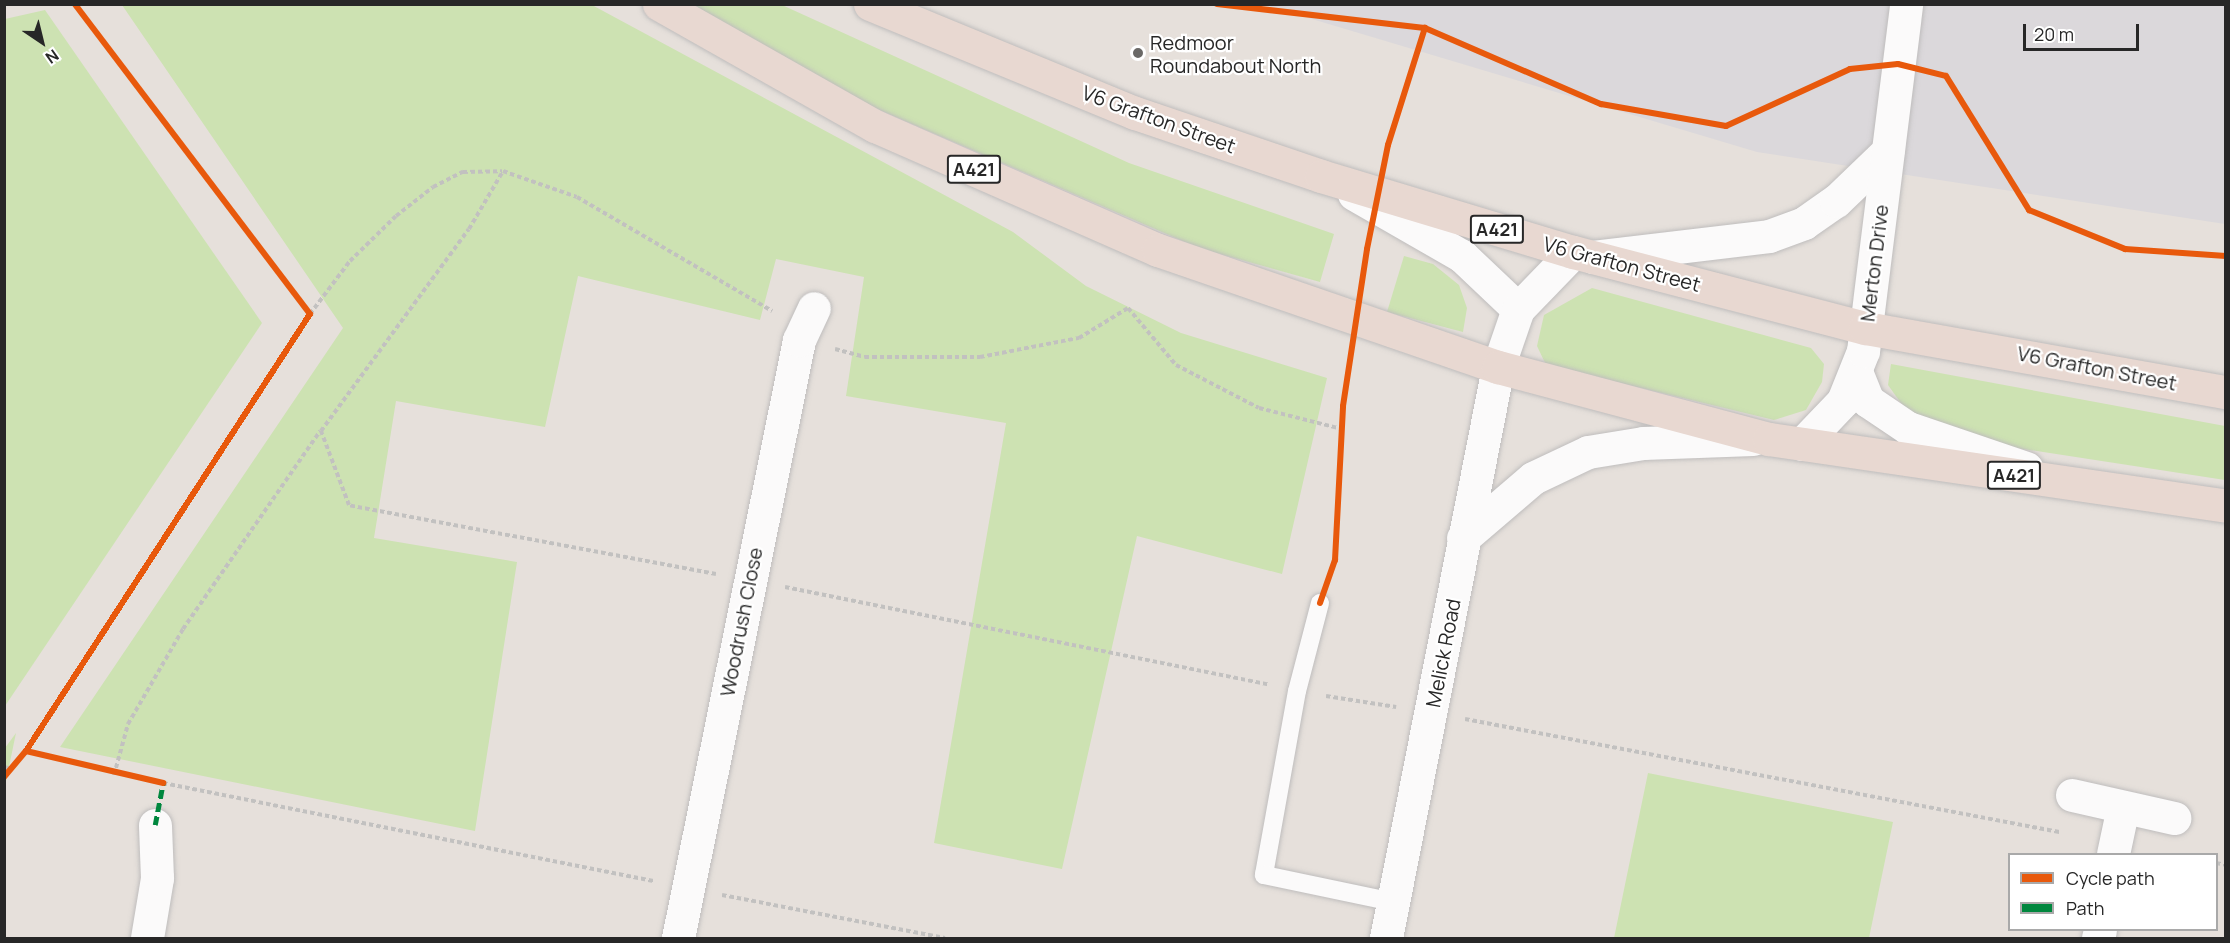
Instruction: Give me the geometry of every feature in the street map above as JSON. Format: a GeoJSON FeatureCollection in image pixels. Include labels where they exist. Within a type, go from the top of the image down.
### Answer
{"type":"FeatureCollection","features":[{"type":"Feature","properties":{"kind":"highway","name":"A421"},"geometry":{"type":"LineString","coordinates":[[659,4],[875,126],[1158,250],[1498,367],[1769,439],[2226,506]]}},
{"type":"Feature","properties":{"kind":"highway","name":"V6 Grafton Street"},"geometry":{"type":"LineString","coordinates":[[870,4],[1135,113],[1321,176],[1421,218],[1583,255],[1865,328],[2226,392]]}},
{"type":"Feature","properties":{"kind":"street","name":"Merton Drive"},"geometry":{"type":"LineString","coordinates":[[1857,374],[1865,328],[1906,4]]}},
{"type":"Feature","properties":{"kind":"street","name":"Merton Drive"},"geometry":{"type":"LineString","coordinates":[[1583,255],[1768,236],[1804,223],[1836,201],[1887,152]]}},
{"type":"Feature","properties":{"kind":"street"},"geometry":{"type":"LineString","coordinates":[[1421,218],[1489,278],[1518,309],[1583,255]]}},
{"type":"Feature","properties":{"kind":"street","name":"Woodrush Close"},"geometry":{"type":"LineString","coordinates":[[678,939],[799,340],[814,308]]}},
{"type":"Feature","properties":{"kind":"street","name":"Melick Road"},"geometry":{"type":"LineString","coordinates":[[1386,939],[1498,367],[1518,309]]}},
{"type":"Feature","properties":{"kind":"street"},"geometry":{"type":"LineString","coordinates":[[1802,444],[1827,421],[1857,374]]}},
{"type":"Feature","properties":{"kind":"street"},"geometry":{"type":"LineString","coordinates":[[1857,374],[1868,401],[1908,428],[2074,485]]}},
{"type":"Feature","properties":{"kind":"street"},"geometry":{"type":"LineString","coordinates":[[1463,538],[1533,478],[1588,452],[1643,442],[1769,439]]}},
{"type":"Feature","properties":{"kind":"street"},"geometry":{"type":"LineString","coordinates":[[2072,795],[2175,818]]}},
{"type":"Feature","properties":{"kind":"street"},"geometry":{"type":"LineString","coordinates":[[2114,848],[2123,807]]}},
{"type":"Feature","properties":{"kind":"street"},"geometry":{"type":"LineString","coordinates":[[147,939],[157,878],[155,825]]}},
{"type":"Feature","properties":{"kind":"lane"},"geometry":{"type":"LineString","coordinates":[[1320,603],[1297,691],[1264,875],[1393,902]]}},
{"type":"Feature","properties":{"kind":"path"},"geometry":{"type":"LineString","coordinates":[[114,775],[128,724],[183,629],[321,430],[469,229],[503,171]]}},
{"type":"Feature","properties":{"kind":"path"},"geometry":{"type":"LineString","coordinates":[[304,324],[350,261],[396,216],[433,188],[463,172],[503,171],[577,197],[641,231],[769,308],[799,340],[865,357],[980,357],[1079,338],[1128,308],[1176,365],[1259,408],[1342,429]]}},
{"type":"Feature","properties":{"kind":"path"},"geometry":{"type":"LineString","coordinates":[[303,305],[310,314]]}},
{"type":"Feature","properties":{"kind":"path"},"geometry":{"type":"LineString","coordinates":[[1341,441],[1342,418]]}},
{"type":"Feature","properties":{"kind":"path"},"geometry":{"type":"LineString","coordinates":[[321,430],[349,505],[749,580],[1297,691],[1431,712],[2114,848]]}},
{"type":"Feature","properties":{"kind":"path"},"geometry":{"type":"LineString","coordinates":[[4,777],[19,760]]}},
{"type":"Feature","properties":{"kind":"path"},"geometry":{"type":"LineString","coordinates":[[4,766],[12,769]]}},
{"type":"Feature","properties":{"kind":"path"},"geometry":{"type":"LineString","coordinates":[[103,772],[123,776]]}},
{"type":"Feature","properties":{"kind":"path"},"geometry":{"type":"LineString","coordinates":[[153,782],[945,939]]}},
{"type":"Feature","properties":{"kind":"shaded area"},"geometry":{"type":"Polygon","coordinates":[[[1265,5],[2225,5],[2225,224],[1757,152],[1265,5]]]}},
{"type":"Feature","properties":{"kind":"green space"},"geometry":{"type":"Polygon","coordinates":[[[122,5],[592,5],[1013,232],[1086,286],[1181,333],[1327,378],[1282,574],[1137,536],[1062,869],[934,843],[1006,423],[846,396],[864,277],[776,259],[760,320],[578,276],[545,427],[396,401],[374,538],[517,562],[475,831],[60,747],[343,328],[122,5]]]}},
{"type":"Feature","properties":{"kind":"green space"},"geometry":{"type":"Polygon","coordinates":[[[687,5],[782,5],[1129,163],[1334,234],[1320,282],[1199,248],[852,98],[687,5]]]}},
{"type":"Feature","properties":{"kind":"green space"},"geometry":{"type":"Polygon","coordinates":[[[45,10],[262,323],[5,706],[5,19],[45,10]]]}},
{"type":"Feature","properties":{"kind":"green space"},"geometry":{"type":"Polygon","coordinates":[[[1404,256],[1433,264],[1459,285],[1467,308],[1463,332],[1387,312],[1404,256]]]}},
{"type":"Feature","properties":{"kind":"green space"},"geometry":{"type":"Polygon","coordinates":[[[1592,288],[1811,348],[1824,364],[1822,382],[1806,410],[1774,420],[1546,365],[1537,346],[1544,315],[1592,288]]]}},
{"type":"Feature","properties":{"kind":"green space"},"geometry":{"type":"Polygon","coordinates":[[[1891,364],[2225,426],[2225,480],[1997,445],[1908,413],[1888,385],[1891,364]]]}},
{"type":"Feature","properties":{"kind":"green space"},"geometry":{"type":"Polygon","coordinates":[[[16,733],[5,786],[5,748],[16,733]]]}},
{"type":"Feature","properties":{"kind":"green space"},"geometry":{"type":"Polygon","coordinates":[[[1648,773],[1893,822],[1869,938],[1614,938],[1648,773]]]}},
{"type":"Feature","properties":{"kind":"marked path"},"geometry":{"type":"LineString","coordinates":[[155,825],[163,783]]}},
{"type":"Feature","properties":{"kind":"cycle path"},"geometry":{"type":"LineString","coordinates":[[4,777],[26,751],[310,314],[75,4]]}},
{"type":"Feature","properties":{"kind":"cycle path"},"geometry":{"type":"LineString","coordinates":[[1217,4],[1425,28],[1601,104],[1726,126],[1850,69],[1898,64],[1946,76],[2029,210],[2125,249],[2226,256]]}},
{"type":"Feature","properties":{"kind":"cycle path"},"geometry":{"type":"LineString","coordinates":[[1320,603],[1335,560],[1343,406],[1367,249],[1388,145],[1425,28]]}},
{"type":"Feature","properties":{"kind":"cycle path"},"geometry":{"type":"LineString","coordinates":[[26,751],[163,783]]}},
{"type":"Feature","properties":{"kind":"place","name":"Redmoor Roundabout North"},"geometry":{"type":"Point","coordinates":[1138,53]}}]}
